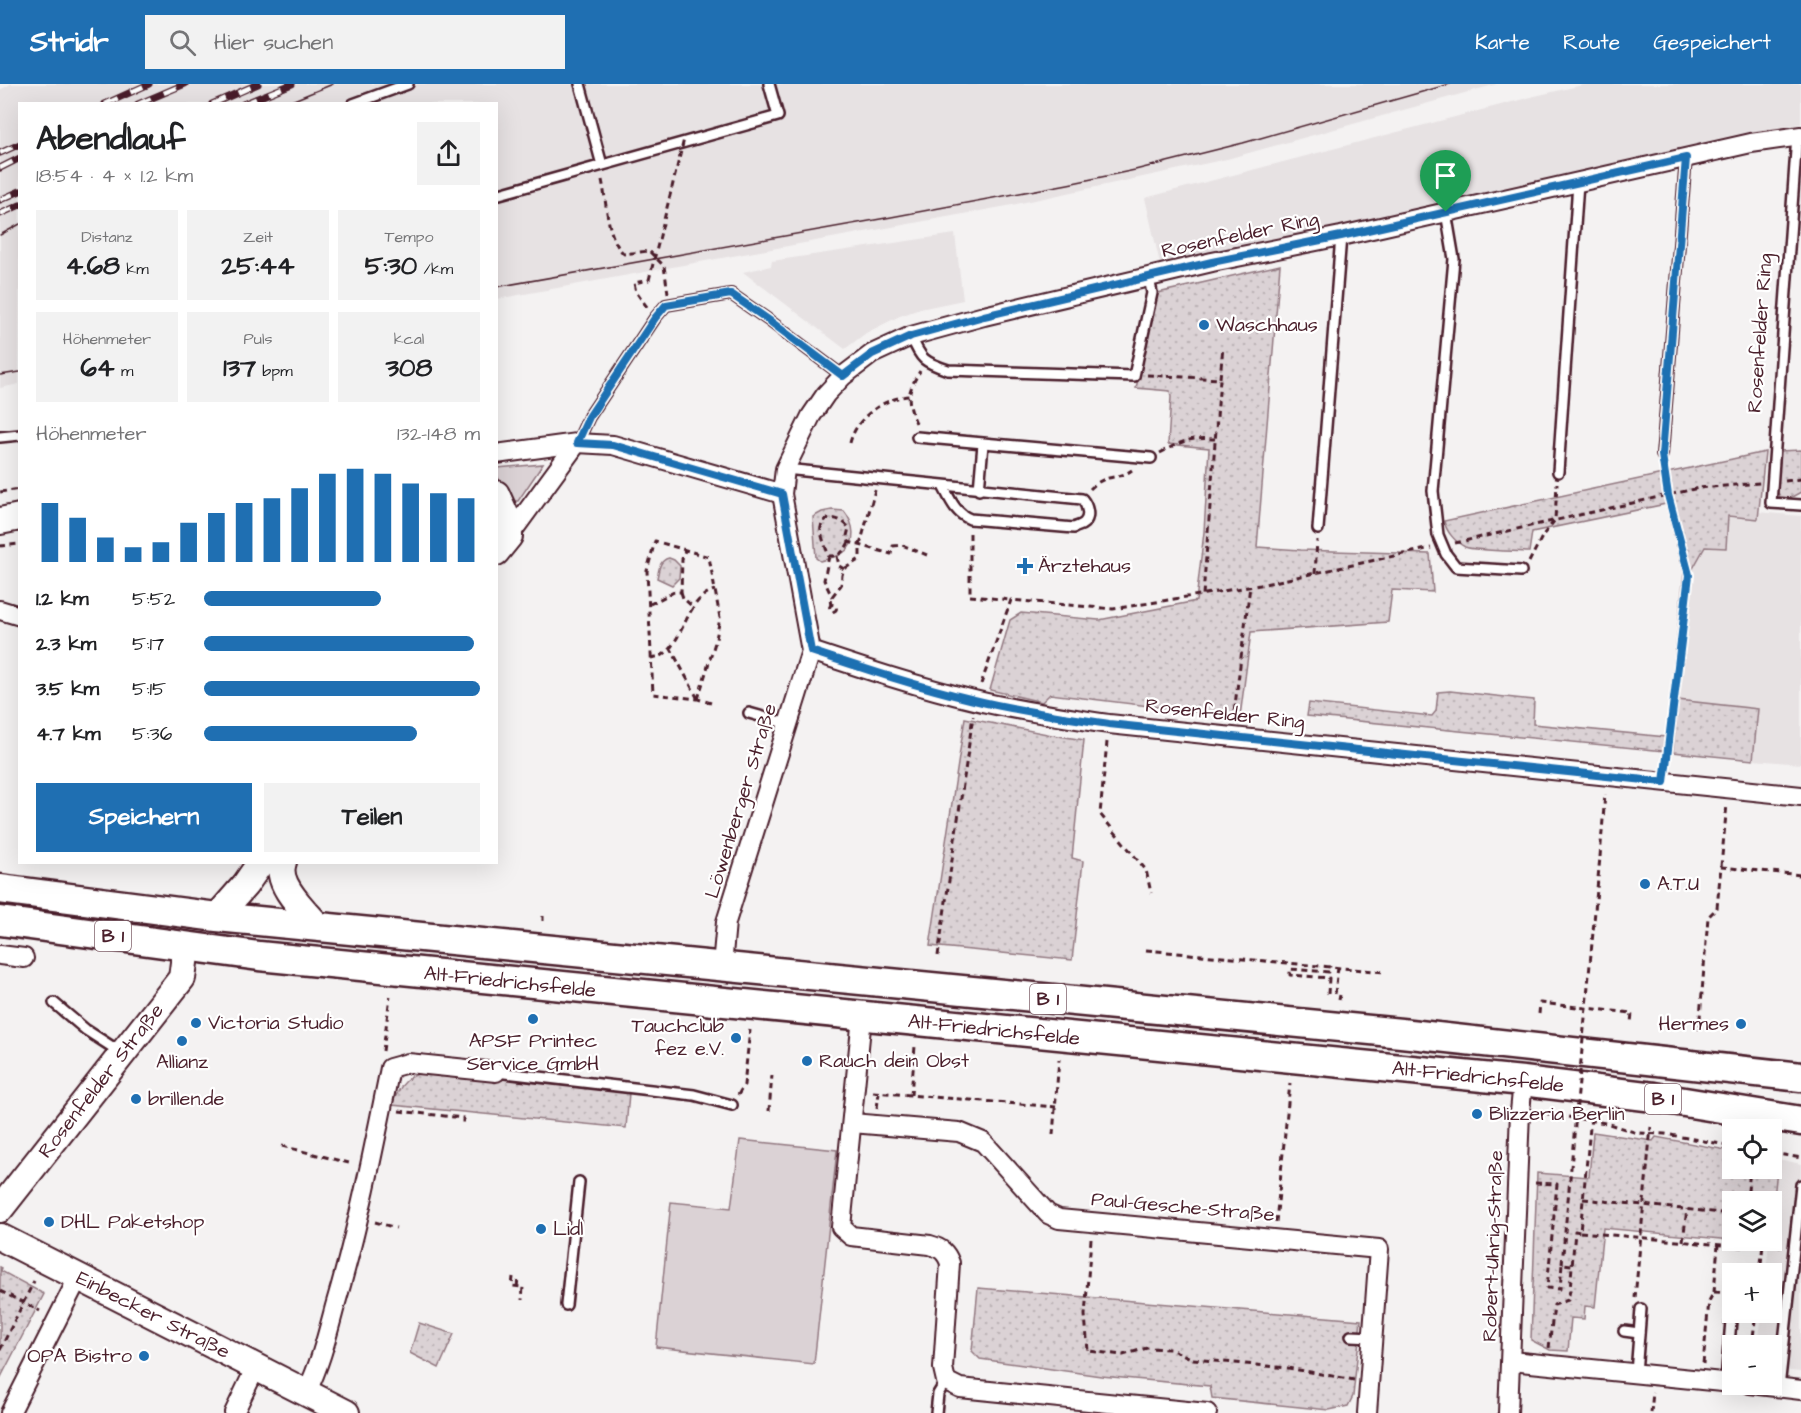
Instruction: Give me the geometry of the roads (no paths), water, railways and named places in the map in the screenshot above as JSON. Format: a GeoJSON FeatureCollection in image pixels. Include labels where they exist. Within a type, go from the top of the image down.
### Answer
{"type":"FeatureCollection","features":[{"type":"Feature","properties":{"kind":"main road","name":"B 1"},"geometry":{"type":"LineString","coordinates":[[0,890],[217,917]]}},
{"type":"Feature","properties":{"kind":"main road","name":"Alt-Friedrichsfelde"},"geometry":{"type":"LineString","coordinates":[[217,917],[1401,1033],[1801,1077]]}},
{"type":"Feature","properties":{"kind":"main road","name":"B 1"},"geometry":{"type":"LineString","coordinates":[[0,921],[186,947]]}},
{"type":"Feature","properties":{"kind":"main road","name":"Alt-Friedrichsfelde"},"geometry":{"type":"LineString","coordinates":[[186,947],[280,959],[862,1017],[1522,1095],[1654,1097],[1801,1121]]}},
{"type":"Feature","properties":{"kind":"street","name":"Rosenfelder Ring"},"geometry":{"type":"LineString","coordinates":[[1799,136],[1751,143],[1341,236],[1212,262],[984,316],[911,336],[872,354],[843,376],[826,394],[811,416],[785,469],[782,494],[811,651],[921,687],[975,701],[1109,724],[1801,796]]}},
{"type":"Feature","properties":{"kind":"street"},"geometry":{"type":"LineString","coordinates":[[502,544],[577,443]]}},
{"type":"Feature","properties":{"kind":"street"},"geometry":{"type":"LineString","coordinates":[[498,454],[577,443],[613,445],[782,494]]}},
{"type":"Feature","properties":{"kind":"street"},"geometry":{"type":"LineString","coordinates":[[498,499],[504,514],[502,544]]}},
{"type":"Feature","properties":{"kind":"street"},"geometry":{"type":"LineString","coordinates":[[0,521],[18,518]]}},
{"type":"Feature","properties":{"kind":"street"},"geometry":{"type":"LineString","coordinates":[[0,610],[18,615]]}},
{"type":"Feature","properties":{"kind":"street","name":"Löwenberger Straße"},"geometry":{"type":"LineString","coordinates":[[722,966],[726,922],[811,651]]}},
{"type":"Feature","properties":{"kind":"street"},"geometry":{"type":"LineString","coordinates":[[217,917],[260,864]]}},
{"type":"Feature","properties":{"kind":"street"},"geometry":{"type":"LineString","coordinates":[[282,864],[282,878],[288,891],[319,927]]}},
{"type":"Feature","properties":{"kind":"street","name":"Rosenfelder Straße"},"geometry":{"type":"LineString","coordinates":[[0,1209],[182,978],[186,947]]}},
{"type":"Feature","properties":{"kind":"street"},"geometry":{"type":"LineString","coordinates":[[0,955],[28,962]]}},
{"type":"Feature","properties":{"kind":"street"},"geometry":{"type":"LineString","coordinates":[[862,1017],[841,1227],[851,1236],[930,1245],[940,1248],[947,1255],[950,1263],[943,1368],[946,1381],[960,1388],[1207,1413]]}},
{"type":"Feature","properties":{"kind":"street"},"geometry":{"type":"LineString","coordinates":[[306,1393],[318,1370],[344,1277],[390,1068],[408,1063],[496,1072]]}},
{"type":"Feature","properties":{"kind":"street","name":"Robert-Uhrig-Straße"},"geometry":{"type":"LineString","coordinates":[[1508,1413],[1522,1095]]}},
{"type":"Feature","properties":{"kind":"street","name":"Paul-Gesche-Straße"},"geometry":{"type":"LineString","coordinates":[[852,1123],[959,1132],[983,1142],[1048,1214],[1059,1219],[1379,1249],[1367,1413]]}},
{"type":"Feature","properties":{"kind":"street","name":"Einbecker Straße"},"geometry":{"type":"LineString","coordinates":[[0,1237],[346,1413]]}},
{"type":"Feature","properties":{"kind":"street"},"geometry":{"type":"LineString","coordinates":[[10,1413],[78,1278]]}},
{"type":"Feature","properties":{"kind":"street"},"geometry":{"type":"LineString","coordinates":[[1511,1361],[1722,1382]]}},
{"type":"Feature","properties":{"kind":"street"},"geometry":{"type":"LineString","coordinates":[[234,1413],[256,1367]]}},
{"type":"Feature","properties":{"kind":"street"},"geometry":{"type":"LineString","coordinates":[[1782,1388],[1801,1390]]}},
{"type":"Feature","properties":{"kind":"lane"},"geometry":{"type":"LineString","coordinates":[[358,102],[408,84]]}},
{"type":"Feature","properties":{"kind":"lane"},"geometry":{"type":"LineString","coordinates":[[580,84],[600,166]]}},
{"type":"Feature","properties":{"kind":"lane"},"geometry":{"type":"LineString","coordinates":[[498,194],[778,116],[769,84]]}},
{"type":"Feature","properties":{"kind":"lane","name":"Rosenfelder Ring"},"geometry":{"type":"LineString","coordinates":[[1799,136],[1771,503],[1801,505]]}},
{"type":"Feature","properties":{"kind":"lane"},"geometry":{"type":"LineString","coordinates":[[1662,455],[1686,158]]}},
{"type":"Feature","properties":{"kind":"lane"},"geometry":{"type":"LineString","coordinates":[[1558,472],[1578,183]]}},
{"type":"Feature","properties":{"kind":"lane"},"geometry":{"type":"LineString","coordinates":[[1446,212],[1454,259],[1433,491],[1438,535],[1442,546],[1456,567],[1521,571]]}},
{"type":"Feature","properties":{"kind":"lane","name":"Rosenfelder Ring"},"geometry":{"type":"LineString","coordinates":[[1318,529],[1341,236]]}},
{"type":"Feature","properties":{"kind":"lane","name":"Rosenfelder Ring"},"geometry":{"type":"LineString","coordinates":[[911,336],[917,351],[928,364],[948,370],[1134,376],[1152,293],[1149,278]]}},
{"type":"Feature","properties":{"kind":"lane"},"geometry":{"type":"LineString","coordinates":[[577,443],[589,417],[666,305],[731,294],[843,376]]}},
{"type":"Feature","properties":{"kind":"lane"},"geometry":{"type":"LineString","coordinates":[[0,437],[18,435]]}},
{"type":"Feature","properties":{"kind":"lane"},"geometry":{"type":"LineString","coordinates":[[917,437],[1151,458]]}},
{"type":"Feature","properties":{"kind":"lane"},"geometry":{"type":"LineString","coordinates":[[980,490],[983,444]]}},
{"type":"Feature","properties":{"kind":"lane"},"geometry":{"type":"LineString","coordinates":[[785,469],[1082,499],[1087,509],[1087,518],[1084,523],[1074,528],[969,519],[953,505],[944,486]]}},
{"type":"Feature","properties":{"kind":"lane"},"geometry":{"type":"LineString","coordinates":[[749,713],[788,724]]}},
{"type":"Feature","properties":{"kind":"lane"},"geometry":{"type":"LineString","coordinates":[[54,1003],[86,1030],[122,1053]]}},
{"type":"Feature","properties":{"kind":"lane"},"geometry":{"type":"LineString","coordinates":[[496,1072],[694,1095],[732,1105]]}},
{"type":"Feature","properties":{"kind":"lane"},"geometry":{"type":"LineString","coordinates":[[566,1305],[579,1182]]}},
{"type":"Feature","properties":{"kind":"lane"},"geometry":{"type":"LineString","coordinates":[[1782,1364],[1797,1247],[1800,1190]]}},
{"type":"Feature","properties":{"kind":"lane"},"geometry":{"type":"LineString","coordinates":[[1636,1373],[1632,1332],[1641,1309]]}},
{"type":"Feature","properties":{"kind":"lane"},"geometry":{"type":"LineString","coordinates":[[1351,1336],[1373,1337]]}},
{"type":"Feature","properties":{"kind":"lane"},"geometry":{"type":"LineString","coordinates":[[936,1413],[938,1394],[946,1381]]}},
{"type":"Feature","properties":{"kind":"tram line"},"geometry":{"type":"LineString","coordinates":[[289,102],[333,84]]}},
{"type":"Feature","properties":{"kind":"tram line"},"geometry":{"type":"LineString","coordinates":[[498,287],[886,218],[1135,170],[1243,143],[1450,84]]}},
{"type":"Feature","properties":{"kind":"tram line"},"geometry":{"type":"LineString","coordinates":[[0,235],[18,225]]}},
{"type":"Feature","properties":{"kind":"tram line"},"geometry":{"type":"LineString","coordinates":[[0,375],[18,372]]}},
{"type":"Feature","properties":{"kind":"railway"},"geometry":{"type":"LineString","coordinates":[[109,102],[149,84]]}},
{"type":"Feature","properties":{"kind":"railway"},"geometry":{"type":"LineString","coordinates":[[143,102],[185,84]]}},
{"type":"Feature","properties":{"kind":"railway"},"geometry":{"type":"LineString","coordinates":[[217,102],[258,84]]}},
{"type":"Feature","properties":{"kind":"railway"},"geometry":{"type":"LineString","coordinates":[[248,102],[292,84]]}},
{"type":"Feature","properties":{"kind":"railway"},"geometry":{"type":"LineString","coordinates":[[0,153],[18,145]]}},
{"type":"Feature","properties":{"kind":"railway"},"geometry":{"type":"LineString","coordinates":[[0,168],[18,159]]}},
{"type":"Feature","properties":{"kind":"railway"},"geometry":{"type":"LineString","coordinates":[[0,200],[18,192]]}},
{"type":"Feature","properties":{"kind":"railway"},"geometry":{"type":"LineString","coordinates":[[0,214],[18,206]]}},
{"type":"Feature","properties":{"kind":"place","name":"Waschhaus"},"geometry":{"type":"Point","coordinates":[1204,325]}},
{"type":"Feature","properties":{"kind":"place","name":"Ärztehaus"},"geometry":{"type":"Point","coordinates":[1025,566]}},
{"type":"Feature","properties":{"kind":"place","name":"A.T.U"},"geometry":{"type":"Point","coordinates":[1645,884]}},
{"type":"Feature","properties":{"kind":"place","name":"APSF Printec Service GmbH"},"geometry":{"type":"Point","coordinates":[533,1019]}},
{"type":"Feature","properties":{"kind":"place","name":"Victoria Studio"},"geometry":{"type":"Point","coordinates":[196,1023]}},
{"type":"Feature","properties":{"kind":"place","name":"Hermes"},"geometry":{"type":"Point","coordinates":[1741,1024]}},
{"type":"Feature","properties":{"kind":"place","name":"Tauchclub fez e.V."},"geometry":{"type":"Point","coordinates":[736,1038]}},
{"type":"Feature","properties":{"kind":"place","name":"Allianz"},"geometry":{"type":"Point","coordinates":[182,1041]}},
{"type":"Feature","properties":{"kind":"place","name":"Rauch dein Obst"},"geometry":{"type":"Point","coordinates":[807,1061]}},
{"type":"Feature","properties":{"kind":"place","name":"brillen.de"},"geometry":{"type":"Point","coordinates":[136,1099]}},
{"type":"Feature","properties":{"kind":"place","name":"Blizzeria Berlin"},"geometry":{"type":"Point","coordinates":[1477,1114]}},
{"type":"Feature","properties":{"kind":"place","name":"DHL Paketshop"},"geometry":{"type":"Point","coordinates":[49,1222]}},
{"type":"Feature","properties":{"kind":"place","name":"Lidl"},"geometry":{"type":"Point","coordinates":[541,1229]}},
{"type":"Feature","properties":{"kind":"place","name":"OPA Bistro"},"geometry":{"type":"Point","coordinates":[144,1356]}}]}
